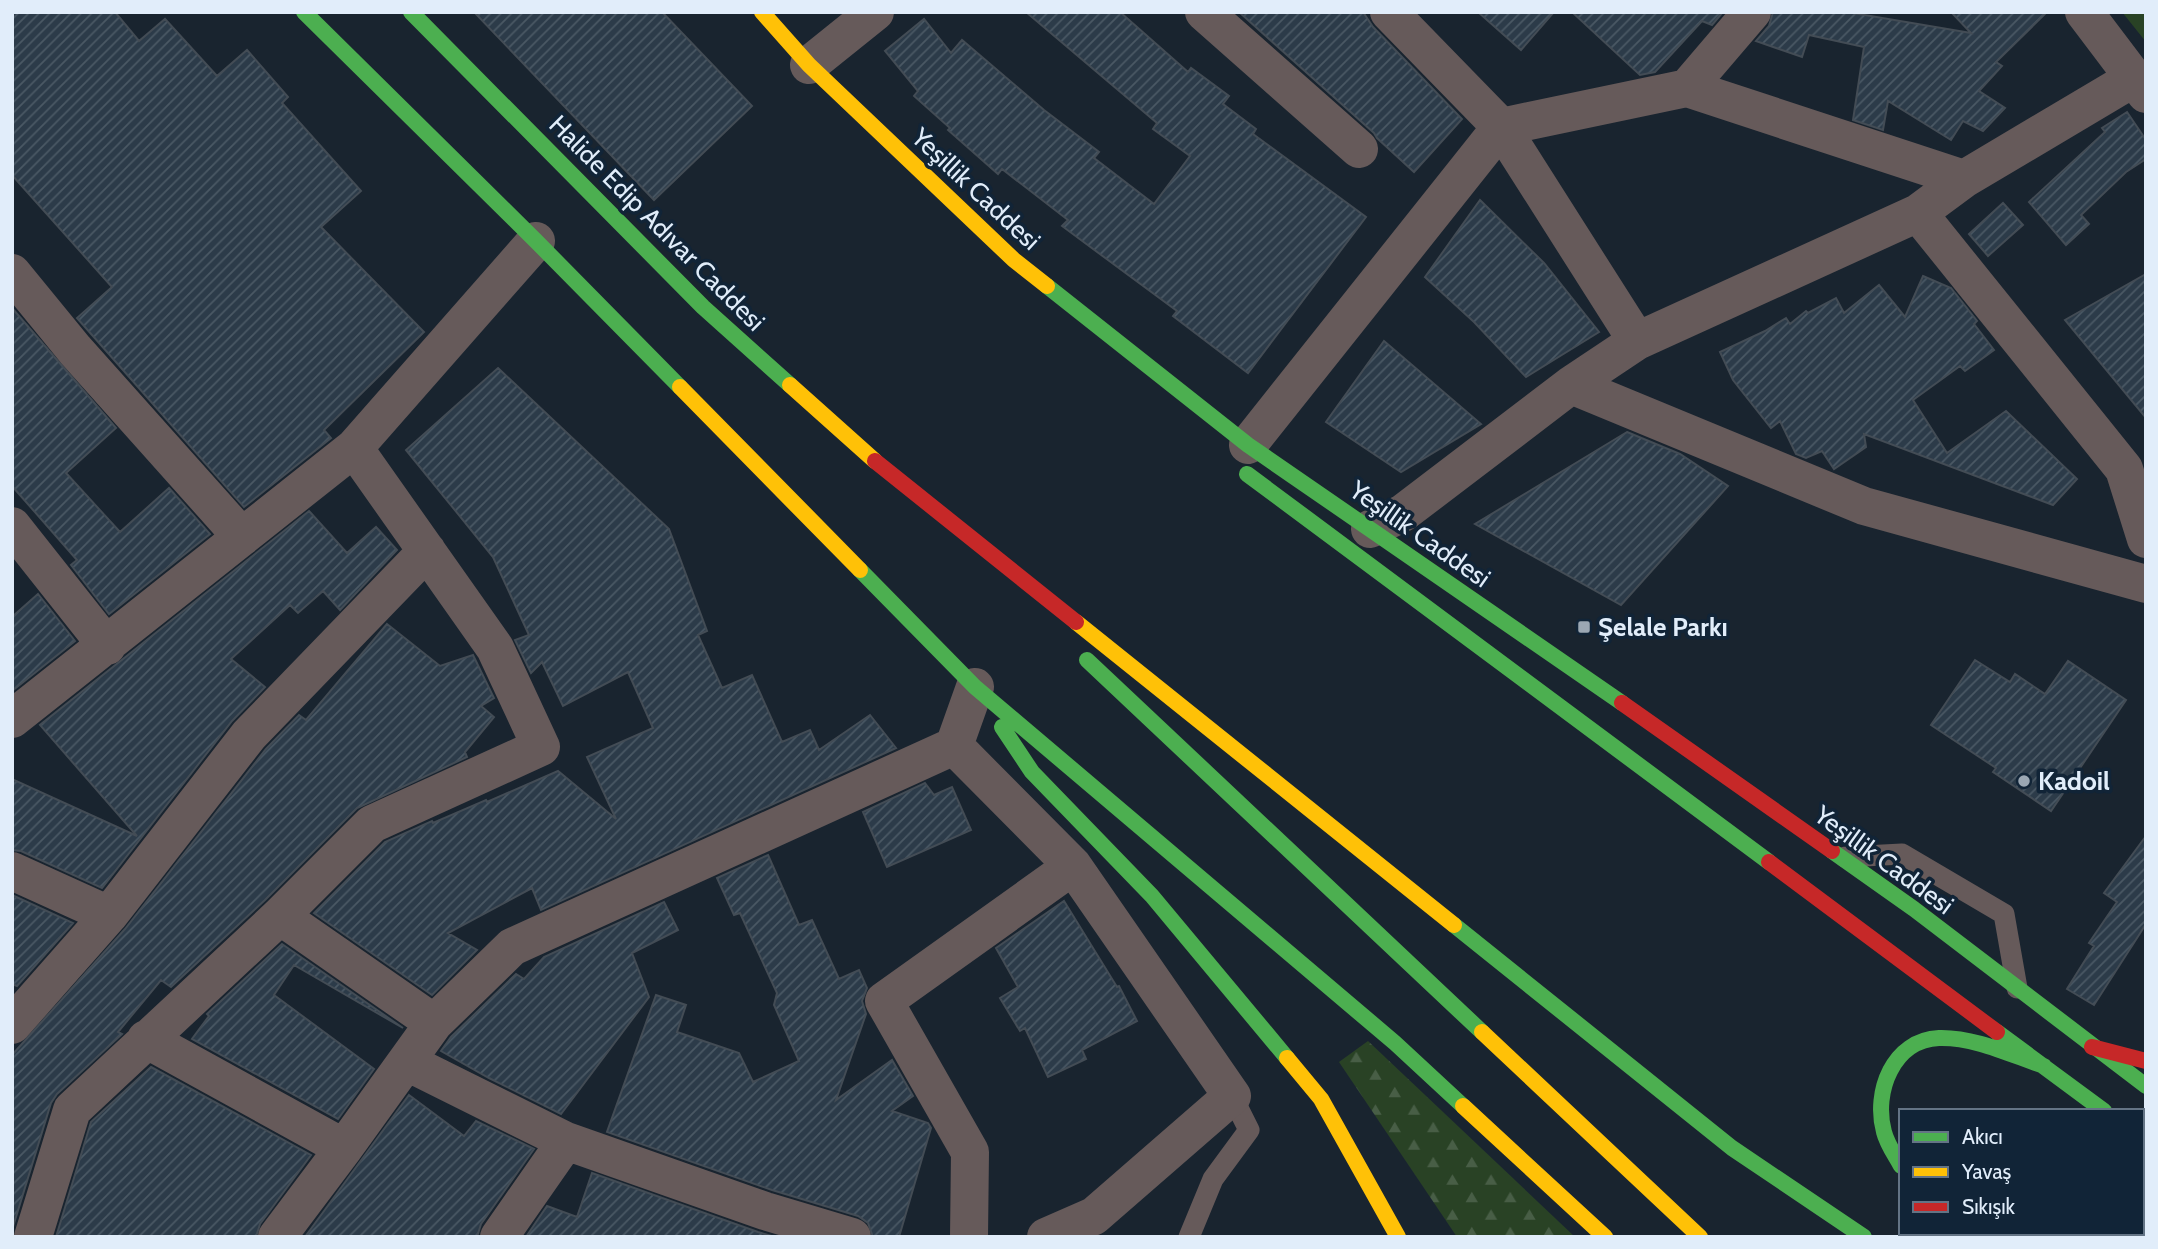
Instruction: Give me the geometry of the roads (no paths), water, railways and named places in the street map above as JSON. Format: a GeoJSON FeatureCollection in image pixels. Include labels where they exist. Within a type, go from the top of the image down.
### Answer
{"type":"FeatureCollection","features":[{"type":"Feature","properties":{"kind":"main road"},"geometry":{"type":"LineString","coordinates":[[304,12],[536,241],[975,687],[1395,1043],[1605,1237]]}},
{"type":"Feature","properties":{"kind":"main road","name":"Halide Edip Adıvar Caddesi"},"geometry":{"type":"LineString","coordinates":[[411,12],[703,307],[875,461]]}},
{"type":"Feature","properties":{"kind":"main road"},"geometry":{"type":"LineString","coordinates":[[743,12],[794,70],[863,139]]}},
{"type":"Feature","properties":{"kind":"main road","name":"Yeşillik Caddesi"},"geometry":{"type":"LineString","coordinates":[[762,12],[810,65],[1014,260],[1242,456],[2101,1109]]}},
{"type":"Feature","properties":{"kind":"main road","name":"Yeşillik Caddesi"},"geometry":{"type":"LineString","coordinates":[[1242,456],[1370,529],[1661,730],[1914,909],[2146,1086]]}},
{"type":"Feature","properties":{"kind":"main road"},"geometry":{"type":"LineString","coordinates":[[875,461],[1026,603]]}},
{"type":"Feature","properties":{"kind":"main road"},"geometry":{"type":"LineString","coordinates":[[875,461],[1732,1148],[1864,1237]]}},
{"type":"Feature","properties":{"kind":"main road"},"geometry":{"type":"LineString","coordinates":[[1077,651],[1700,1237]]}},
{"type":"Feature","properties":{"kind":"main road"},"geometry":{"type":"LineString","coordinates":[[975,687],[1032,772],[1152,896],[1321,1099],[1398,1237]]}},
{"type":"Feature","properties":{"kind":"main road"},"geometry":{"type":"LineString","coordinates":[[1899,1162],[1883,1131],[1881,1097],[1888,1069],[1908,1049],[1928,1039],[1964,1040],[2044,1066]]}},
{"type":"Feature","properties":{"kind":"main road"},"geometry":{"type":"LineString","coordinates":[[2092,1047],[2146,1061]]}},
{"type":"Feature","properties":{"kind":"street"},"geometry":{"type":"LineString","coordinates":[[810,65],[876,12]]}},
{"type":"Feature","properties":{"kind":"street"},"geometry":{"type":"LineString","coordinates":[[1203,12],[1359,149]]}},
{"type":"Feature","properties":{"kind":"street"},"geometry":{"type":"LineString","coordinates":[[1389,12],[1501,127],[1637,341]]}},
{"type":"Feature","properties":{"kind":"street"},"geometry":{"type":"LineString","coordinates":[[1686,88],[1752,12]]}},
{"type":"Feature","properties":{"kind":"street"},"geometry":{"type":"LineString","coordinates":[[1370,529],[1403,513],[1572,385],[1637,341],[1918,213],[1964,179],[2140,86],[2084,12]]}},
{"type":"Feature","properties":{"kind":"street"},"geometry":{"type":"LineString","coordinates":[[1242,456],[1501,127],[1686,88],[1964,179]]}},
{"type":"Feature","properties":{"kind":"street"},"geometry":{"type":"LineString","coordinates":[[1918,213],[2124,469],[2146,539]]}},
{"type":"Feature","properties":{"kind":"street"},"geometry":{"type":"LineString","coordinates":[[12,719],[354,448],[536,241]]}},
{"type":"Feature","properties":{"kind":"street"},"geometry":{"type":"LineString","coordinates":[[12,273],[75,350],[242,537]]}},
{"type":"Feature","properties":{"kind":"street"},"geometry":{"type":"LineString","coordinates":[[1572,385],[1864,506],[2146,584]]}},
{"type":"Feature","properties":{"kind":"street"},"geometry":{"type":"LineString","coordinates":[[33,1237],[72,1111],[146,1039],[280,916],[372,824],[541,747],[495,648],[354,448]]}},
{"type":"Feature","properties":{"kind":"street"},"geometry":{"type":"LineString","coordinates":[[12,526],[107,646]]}},
{"type":"Feature","properties":{"kind":"street"},"geometry":{"type":"LineString","coordinates":[[12,1025],[109,915],[249,735],[427,551]]}},
{"type":"Feature","properties":{"kind":"street"},"geometry":{"type":"LineString","coordinates":[[277,1237],[434,1023],[512,947],[954,746],[975,687]]}},
{"type":"Feature","properties":{"kind":"street"},"geometry":{"type":"LineString","coordinates":[[954,746],[1073,866],[1232,1096],[1094,1216],[1046,1237]]}},
{"type":"Feature","properties":{"kind":"street"},"geometry":{"type":"LineString","coordinates":[[969,1237],[970,1152],[884,1001],[1073,866]]}},
{"type":"Feature","properties":{"kind":"street"},"geometry":{"type":"LineString","coordinates":[[12,872],[109,915]]}},
{"type":"Feature","properties":{"kind":"street"},"geometry":{"type":"LineString","coordinates":[[280,916],[434,1023]]}},
{"type":"Feature","properties":{"kind":"street"},"geometry":{"type":"LineString","coordinates":[[146,1039],[344,1148]]}},
{"type":"Feature","properties":{"kind":"street"},"geometry":{"type":"LineString","coordinates":[[407,1062],[566,1140],[760,1224],[852,1237]]}},
{"type":"Feature","properties":{"kind":"street"},"geometry":{"type":"LineString","coordinates":[[499,1237],[566,1140]]}},
{"type":"Feature","properties":{"kind":"lane"},"geometry":{"type":"LineString","coordinates":[[1839,858],[1902,854],[2004,914],[2017,990]]}},
{"type":"Feature","properties":{"kind":"lane"},"geometry":{"type":"LineString","coordinates":[[1189,1237],[1213,1179],[1249,1130],[1232,1096]]}},
{"type":"Feature","properties":{"kind":"place","name":"Şelale Parkı"},"geometry":{"type":"Point","coordinates":[1584,627]}},
{"type":"Feature","properties":{"kind":"place","name":"Kadoil"},"geometry":{"type":"Point","coordinates":[2024,781]}}]}
